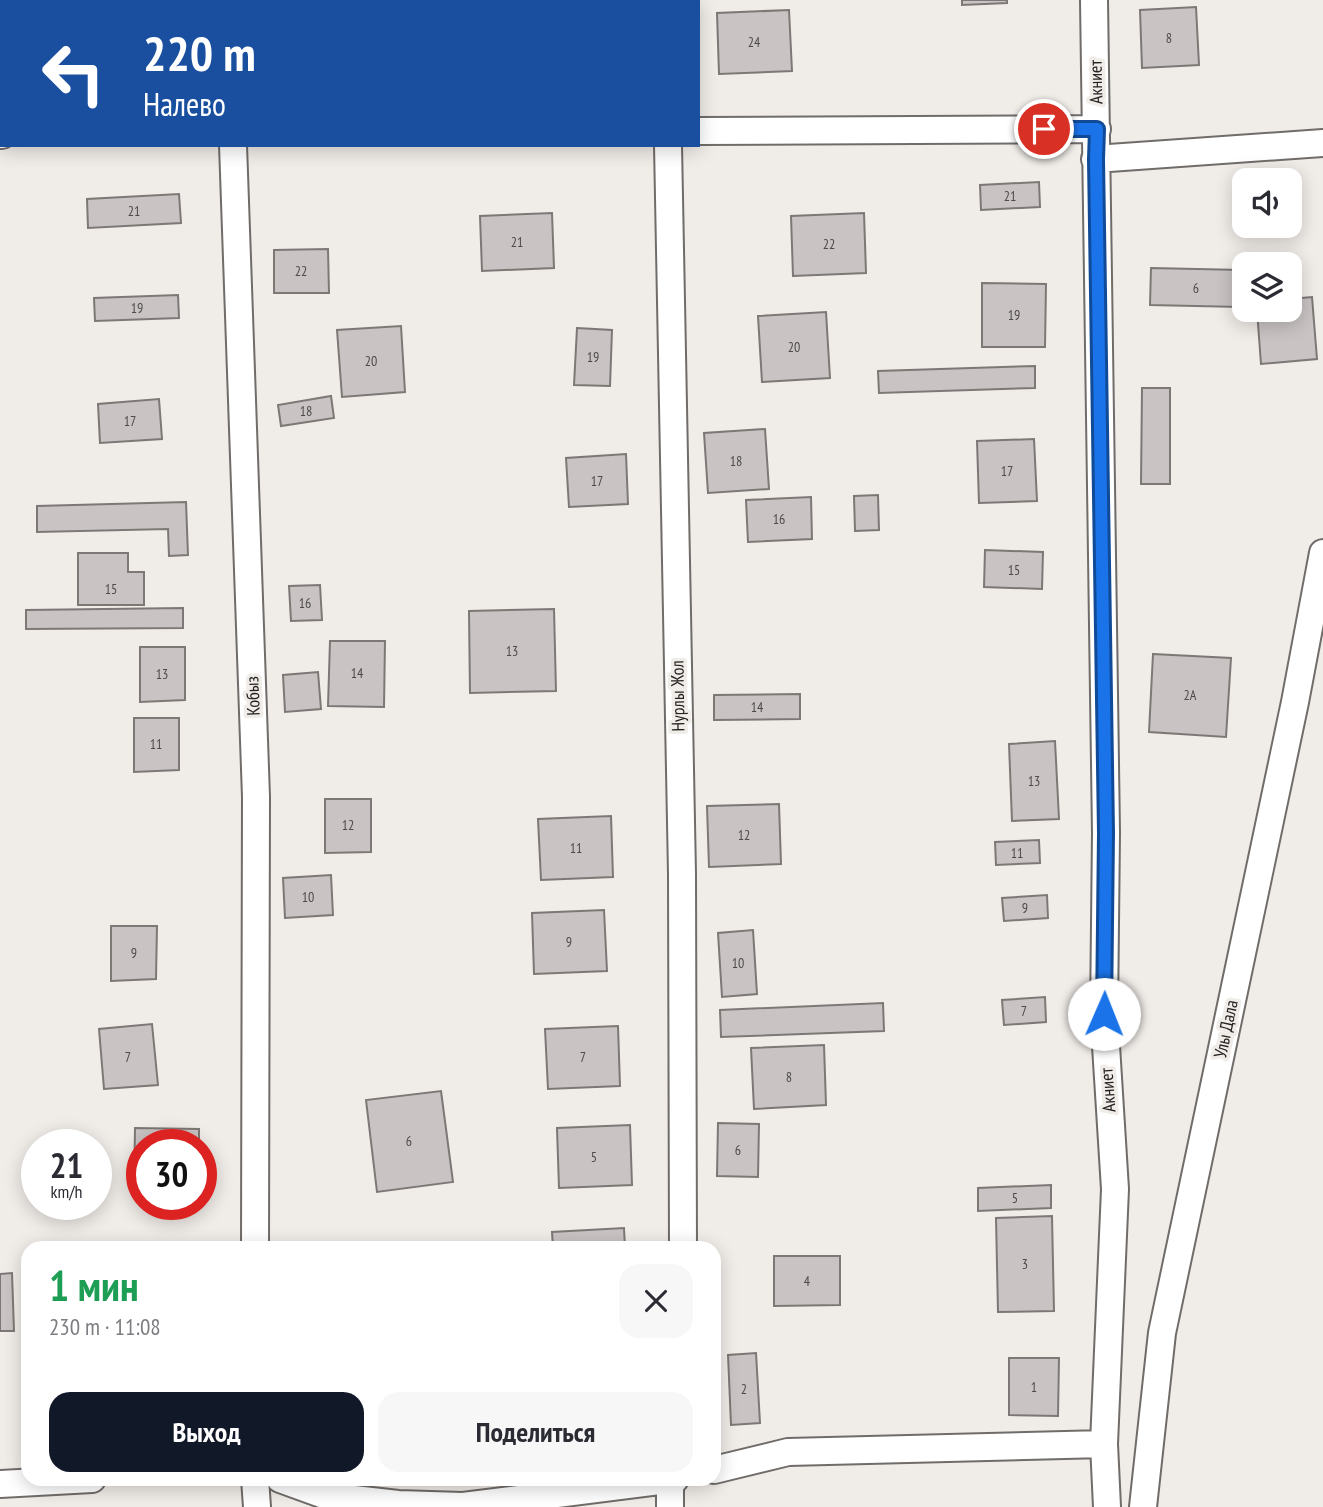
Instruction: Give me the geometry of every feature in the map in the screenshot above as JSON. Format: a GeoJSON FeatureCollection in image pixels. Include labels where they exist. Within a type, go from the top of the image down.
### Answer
{"type":"FeatureCollection","features":[{"type":"Feature","properties":{"kind":"street","name":"Акниет"},"geometry":{"type":"LineString","coordinates":[[1094,0],[1106,833],[1104,1014],[1115,1189],[1104,1444],[1107,1507]]}},
{"type":"Feature","properties":{"kind":"street"},"geometry":{"type":"LineString","coordinates":[[700,131],[1097,129]]}},
{"type":"Feature","properties":{"kind":"street"},"geometry":{"type":"LineString","coordinates":[[1096,159],[1323,143]]}},
{"type":"Feature","properties":{"kind":"street","name":"Кобыз"},"geometry":{"type":"LineString","coordinates":[[233,147],[256,797],[255,1241]]}},
{"type":"Feature","properties":{"kind":"street","name":"Нурлы Жол"},"geometry":{"type":"LineString","coordinates":[[668,147],[682,860],[683,1241]]}},
{"type":"Feature","properties":{"kind":"street","name":"Улы Дала"},"geometry":{"type":"LineString","coordinates":[[1143,1507],[1162,1333],[1295,702],[1323,553]]}},
{"type":"Feature","properties":{"kind":"street"},"geometry":{"type":"LineString","coordinates":[[721,1468],[788,1452],[1104,1444]]}},
{"type":"Feature","properties":{"kind":"street"},"geometry":{"type":"LineString","coordinates":[[0,1484],[21,1483]]}},
{"type":"Feature","properties":{"kind":"street"},"geometry":{"type":"LineString","coordinates":[[256,1486],[257,1507]]}},
{"type":"Feature","properties":{"kind":"street"},"geometry":{"type":"LineString","coordinates":[[299,1486],[327,1496],[398,1504],[463,1506],[617,1486]]}},
{"type":"Feature","properties":{"kind":"street"},"geometry":{"type":"LineString","coordinates":[[670,1507],[671,1486]]}},
{"type":"Feature","properties":{"kind":"building"},"geometry":{"type":"Polygon","coordinates":[[[962,0],[1007,0],[1007,3],[962,5],[962,0]]]}},
{"type":"Feature","properties":{"kind":"building"},"geometry":{"type":"Polygon","coordinates":[[[1196,7],[1199,65],[1142,68],[1140,10],[1196,7]]]}},
{"type":"Feature","properties":{"kind":"building"},"geometry":{"type":"Polygon","coordinates":[[[789,10],[792,71],[719,74],[717,13],[789,10]]]}},
{"type":"Feature","properties":{"kind":"building"},"geometry":{"type":"Polygon","coordinates":[[[1039,182],[1040,207],[981,210],[980,185],[1039,182]]]}},
{"type":"Feature","properties":{"kind":"building"},"geometry":{"type":"Polygon","coordinates":[[[179,194],[181,223],[88,228],[87,199],[179,194]]]}},
{"type":"Feature","properties":{"kind":"building"},"geometry":{"type":"Polygon","coordinates":[[[552,213],[554,268],[482,271],[480,216],[552,213]]]}},
{"type":"Feature","properties":{"kind":"building"},"geometry":{"type":"Polygon","coordinates":[[[864,213],[866,273],[793,276],[791,216],[864,213]]]}},
{"type":"Feature","properties":{"kind":"building"},"geometry":{"type":"Polygon","coordinates":[[[328,249],[329,293],[274,293],[274,250],[328,249]]]}},
{"type":"Feature","properties":{"kind":"building"},"geometry":{"type":"Polygon","coordinates":[[[1151,268],[1232,270],[1232,307],[1150,305],[1151,268]]]}},
{"type":"Feature","properties":{"kind":"building"},"geometry":{"type":"Polygon","coordinates":[[[982,283],[1046,284],[1045,347],[982,347],[982,283]]]}},
{"type":"Feature","properties":{"kind":"building"},"geometry":{"type":"Polygon","coordinates":[[[178,295],[179,318],[95,321],[94,298],[178,295]]]}},
{"type":"Feature","properties":{"kind":"building"},"geometry":{"type":"Polygon","coordinates":[[[1312,297],[1317,359],[1261,364],[1258,322],[1302,322],[1302,298],[1312,297]]]}},
{"type":"Feature","properties":{"kind":"building"},"geometry":{"type":"Polygon","coordinates":[[[826,312],[830,378],[762,382],[758,316],[826,312]]]}},
{"type":"Feature","properties":{"kind":"building"},"geometry":{"type":"Polygon","coordinates":[[[401,326],[405,392],[342,397],[337,330],[401,326]]]}},
{"type":"Feature","properties":{"kind":"building"},"geometry":{"type":"Polygon","coordinates":[[[577,328],[612,330],[610,386],[574,385],[577,328]]]}},
{"type":"Feature","properties":{"kind":"building"},"geometry":{"type":"Polygon","coordinates":[[[1035,366],[1035,388],[879,393],[878,371],[1035,366]]]}},
{"type":"Feature","properties":{"kind":"building"},"geometry":{"type":"Polygon","coordinates":[[[1142,388],[1170,388],[1170,484],[1141,484],[1142,388]]]}},
{"type":"Feature","properties":{"kind":"building"},"geometry":{"type":"Polygon","coordinates":[[[331,396],[334,418],[281,426],[278,405],[331,396]]]}},
{"type":"Feature","properties":{"kind":"building"},"geometry":{"type":"Polygon","coordinates":[[[159,399],[162,439],[100,443],[98,404],[159,399]]]}},
{"type":"Feature","properties":{"kind":"building"},"geometry":{"type":"Polygon","coordinates":[[[765,429],[769,489],[708,493],[704,433],[765,429]]]}},
{"type":"Feature","properties":{"kind":"building"},"geometry":{"type":"Polygon","coordinates":[[[1034,439],[1037,501],[979,503],[977,441],[1034,439]]]}},
{"type":"Feature","properties":{"kind":"building"},"geometry":{"type":"Polygon","coordinates":[[[626,454],[628,504],[569,507],[566,458],[626,454]]]}},
{"type":"Feature","properties":{"kind":"building"},"geometry":{"type":"Polygon","coordinates":[[[878,495],[879,530],[855,531],[854,496],[878,495]]]}},
{"type":"Feature","properties":{"kind":"building"},"geometry":{"type":"Polygon","coordinates":[[[811,497],[812,539],[748,542],[746,500],[811,497]]]}},
{"type":"Feature","properties":{"kind":"building"},"geometry":{"type":"Polygon","coordinates":[[[186,502],[188,555],[169,556],[168,529],[37,532],[37,506],[186,502]]]}},
{"type":"Feature","properties":{"kind":"building"},"geometry":{"type":"Polygon","coordinates":[[[985,550],[1043,552],[1042,589],[984,587],[985,550]]]}},
{"type":"Feature","properties":{"kind":"building"},"geometry":{"type":"Polygon","coordinates":[[[78,553],[128,553],[128,572],[144,572],[144,605],[78,605],[78,553]]]}},
{"type":"Feature","properties":{"kind":"building"},"geometry":{"type":"Polygon","coordinates":[[[320,585],[322,620],[291,621],[289,586],[320,585]]]}},
{"type":"Feature","properties":{"kind":"building"},"geometry":{"type":"Polygon","coordinates":[[[183,608],[183,628],[26,629],[26,610],[183,608]]]}},
{"type":"Feature","properties":{"kind":"building"},"geometry":{"type":"Polygon","coordinates":[[[554,609],[556,691],[470,693],[469,611],[554,609]]]}},
{"type":"Feature","properties":{"kind":"building"},"geometry":{"type":"Polygon","coordinates":[[[330,641],[385,641],[384,707],[328,706],[330,641]]]}},
{"type":"Feature","properties":{"kind":"building"},"geometry":{"type":"Polygon","coordinates":[[[140,647],[185,647],[185,700],[140,702],[140,647]]]}},
{"type":"Feature","properties":{"kind":"building"},"geometry":{"type":"Polygon","coordinates":[[[1153,654],[1231,658],[1226,737],[1149,732],[1153,654]]]}},
{"type":"Feature","properties":{"kind":"building"},"geometry":{"type":"Polygon","coordinates":[[[318,672],[321,709],[285,712],[283,675],[318,672]]]}},
{"type":"Feature","properties":{"kind":"building"},"geometry":{"type":"Polygon","coordinates":[[[800,694],[800,719],[714,720],[714,695],[800,694]]]}},
{"type":"Feature","properties":{"kind":"building"},"geometry":{"type":"Polygon","coordinates":[[[134,718],[179,718],[179,770],[134,772],[134,718]]]}},
{"type":"Feature","properties":{"kind":"building"},"geometry":{"type":"Polygon","coordinates":[[[1055,741],[1059,819],[1012,821],[1009,744],[1055,741]]]}},
{"type":"Feature","properties":{"kind":"building"},"geometry":{"type":"Polygon","coordinates":[[[325,799],[371,799],[371,852],[325,853],[325,799]]]}},
{"type":"Feature","properties":{"kind":"building"},"geometry":{"type":"Polygon","coordinates":[[[779,804],[781,864],[709,867],[707,806],[779,804]]]}},
{"type":"Feature","properties":{"kind":"building"},"geometry":{"type":"Polygon","coordinates":[[[611,816],[613,877],[541,880],[538,819],[611,816]]]}},
{"type":"Feature","properties":{"kind":"building"},"geometry":{"type":"Polygon","coordinates":[[[1039,840],[1040,863],[996,865],[995,842],[1039,840]]]}},
{"type":"Feature","properties":{"kind":"building"},"geometry":{"type":"Polygon","coordinates":[[[331,875],[333,915],[285,918],[283,878],[331,875]]]}},
{"type":"Feature","properties":{"kind":"building"},"geometry":{"type":"Polygon","coordinates":[[[1047,895],[1048,918],[1004,921],[1002,898],[1047,895]]]}},
{"type":"Feature","properties":{"kind":"building"},"geometry":{"type":"Polygon","coordinates":[[[604,910],[607,971],[534,974],[532,913],[604,910]]]}},
{"type":"Feature","properties":{"kind":"building"},"geometry":{"type":"Polygon","coordinates":[[[111,926],[157,926],[156,979],[111,981],[111,926]]]}},
{"type":"Feature","properties":{"kind":"building"},"geometry":{"type":"Polygon","coordinates":[[[753,930],[757,994],[722,997],[718,933],[753,930]]]}},
{"type":"Feature","properties":{"kind":"building"},"geometry":{"type":"Polygon","coordinates":[[[1045,997],[1046,1022],[1004,1025],[1002,1000],[1045,997]]]}},
{"type":"Feature","properties":{"kind":"building"},"geometry":{"type":"Polygon","coordinates":[[[883,1003],[884,1031],[721,1037],[720,1010],[883,1003]]]}},
{"type":"Feature","properties":{"kind":"building"},"geometry":{"type":"Polygon","coordinates":[[[152,1024],[158,1085],[104,1089],[99,1029],[152,1024]]]}},
{"type":"Feature","properties":{"kind":"building"},"geometry":{"type":"Polygon","coordinates":[[[618,1026],[620,1086],[548,1089],[545,1029],[618,1026]]]}},
{"type":"Feature","properties":{"kind":"building"},"geometry":{"type":"Polygon","coordinates":[[[824,1045],[826,1105],[754,1109],[751,1048],[824,1045]]]}},
{"type":"Feature","properties":{"kind":"building"},"geometry":{"type":"Polygon","coordinates":[[[441,1091],[453,1182],[377,1192],[366,1100],[441,1091]]]}},
{"type":"Feature","properties":{"kind":"building"},"geometry":{"type":"Polygon","coordinates":[[[718,1123],[759,1124],[758,1177],[717,1176],[718,1123]]]}},
{"type":"Feature","properties":{"kind":"building"},"geometry":{"type":"Polygon","coordinates":[[[630,1125],[632,1185],[559,1188],[557,1128],[630,1125]]]}},
{"type":"Feature","properties":{"kind":"building"},"geometry":{"type":"Polygon","coordinates":[[[135,1128],[199,1129],[135,1129],[135,1128]]]}},
{"type":"Feature","properties":{"kind":"building"},"geometry":{"type":"Polygon","coordinates":[[[1051,1185],[1051,1208],[978,1211],[978,1188],[1051,1185]]]}},
{"type":"Feature","properties":{"kind":"building"},"geometry":{"type":"Polygon","coordinates":[[[1052,1216],[1054,1311],[998,1312],[996,1218],[1052,1216]]]}},
{"type":"Feature","properties":{"kind":"building"},"geometry":{"type":"Polygon","coordinates":[[[624,1228],[625,1241],[553,1241],[552,1232],[624,1228]]]}},
{"type":"Feature","properties":{"kind":"building"},"geometry":{"type":"Polygon","coordinates":[[[774,1256],[840,1256],[840,1305],[774,1306],[774,1256]]]}},
{"type":"Feature","properties":{"kind":"building"},"geometry":{"type":"Polygon","coordinates":[[[12,1273],[14,1331],[0,1331],[0,1274],[12,1273]]]}},
{"type":"Feature","properties":{"kind":"building"},"geometry":{"type":"Polygon","coordinates":[[[756,1353],[760,1423],[731,1425],[728,1355],[756,1353]]]}},
{"type":"Feature","properties":{"kind":"building"},"geometry":{"type":"Polygon","coordinates":[[[1009,1358],[1059,1358],[1058,1416],[1009,1415],[1009,1358]]]}},
{"type":"Feature","properties":{"kind":"route"},"geometry":{"type":"LineString","coordinates":[[1044,129],[1097,129],[1106,833],[1104,1014]]}}]}
